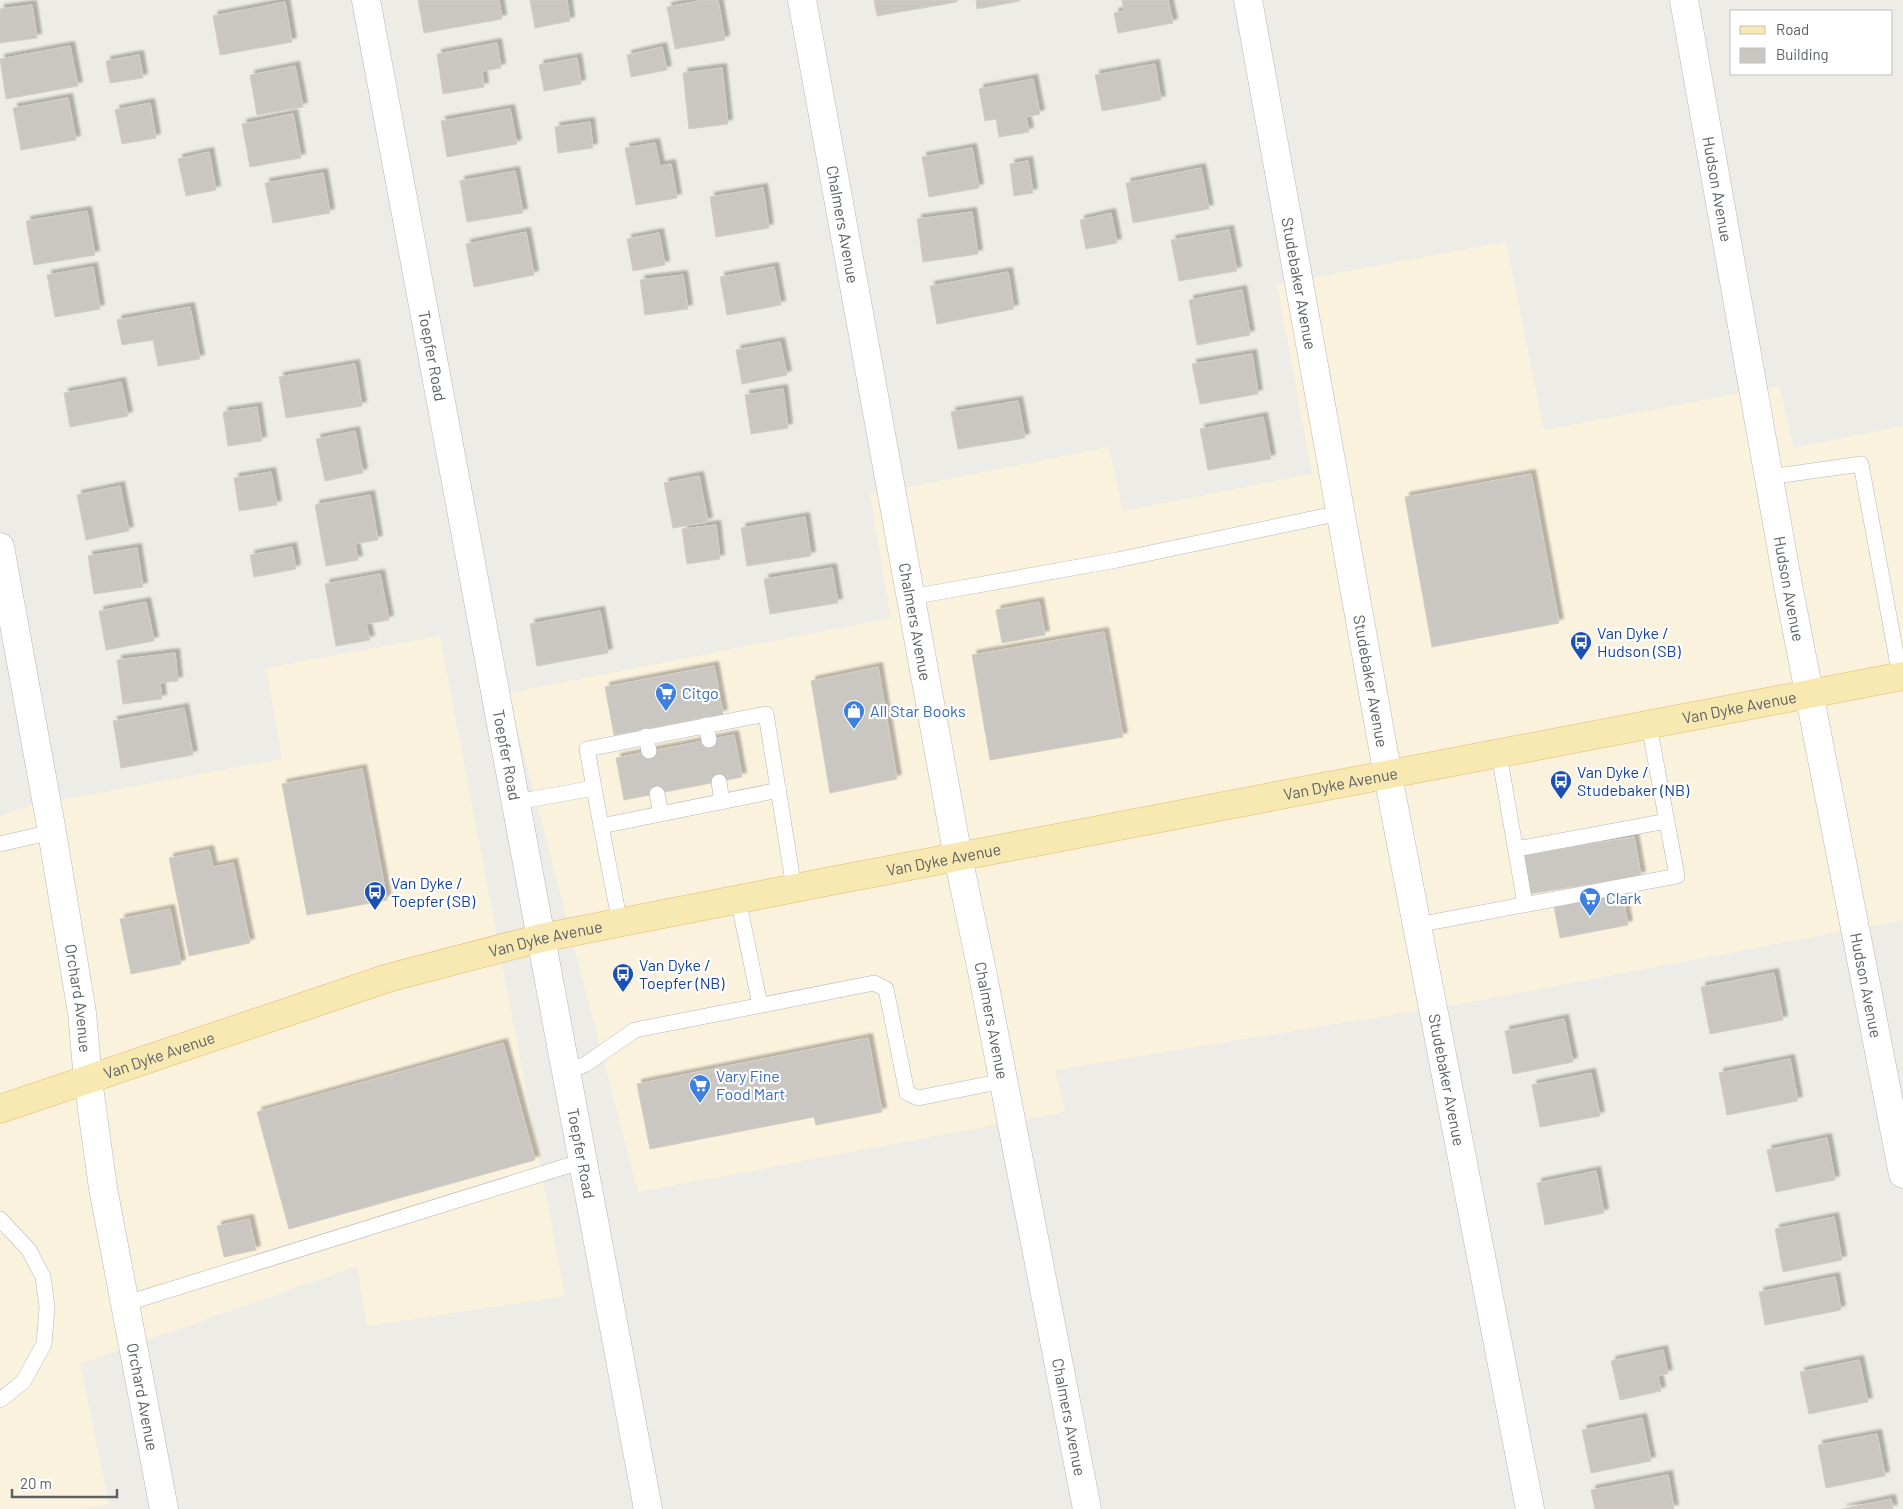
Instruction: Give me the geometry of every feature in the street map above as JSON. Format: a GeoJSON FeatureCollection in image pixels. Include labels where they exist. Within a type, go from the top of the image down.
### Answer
{"type":"FeatureCollection","features":[{"type":"Feature","properties":{"kind":"main road","name":"Van Dyke Avenue"},"geometry":{"type":"LineString","coordinates":[[0,1109],[388,978],[541,938],[1902,676]]}},
{"type":"Feature","properties":{"kind":"street","name":"Toepfer Road"},"geometry":{"type":"LineString","coordinates":[[366,0],[648,1509]]}},
{"type":"Feature","properties":{"kind":"street","name":"Chalmers Avenue"},"geometry":{"type":"LineString","coordinates":[[802,0],[958,857],[1087,1509]]}},
{"type":"Feature","properties":{"kind":"street","name":"Studebaker Avenue"},"geometry":{"type":"LineString","coordinates":[[1248,0],[1388,776],[1530,1509]]}},
{"type":"Feature","properties":{"kind":"street","name":"Hudson Avenue"},"geometry":{"type":"LineString","coordinates":[[1684,0],[1769,477],[1903,1174]]}},
{"type":"Feature","properties":{"kind":"street","name":"Orchard Avenue"},"geometry":{"type":"LineString","coordinates":[[0,547],[52,832],[82,1013],[88,1080],[102,1188],[164,1509]]}},
{"type":"Feature","properties":{"kind":"lane"},"geometry":{"type":"LineString","coordinates":[[1769,477],[1861,464],[1902,676]]}},
{"type":"Feature","properties":{"kind":"lane"},"geometry":{"type":"LineString","coordinates":[[911,597],[1117,560],[1340,513]]}},
{"type":"Feature","properties":{"kind":"lane"},"geometry":{"type":"LineString","coordinates":[[620,922],[587,748],[646,736],[708,732],[766,714],[794,888]]}},
{"type":"Feature","properties":{"kind":"lane"},"geometry":{"type":"LineString","coordinates":[[1416,925],[1677,876],[1649,725]]}},
{"type":"Feature","properties":{"kind":"lane"},"geometry":{"type":"LineString","coordinates":[[646,736],[649,751]]}},
{"type":"Feature","properties":{"kind":"lane"},"geometry":{"type":"LineString","coordinates":[[1500,754],[1525,904]]}},
{"type":"Feature","properties":{"kind":"lane"},"geometry":{"type":"LineString","coordinates":[[719,782],[722,802]]}},
{"type":"Feature","properties":{"kind":"lane"},"geometry":{"type":"LineString","coordinates":[[516,802],[594,788]]}},
{"type":"Feature","properties":{"kind":"lane"},"geometry":{"type":"LineString","coordinates":[[601,826],[779,790]]}},
{"type":"Feature","properties":{"kind":"lane"},"geometry":{"type":"LineString","coordinates":[[657,794],[661,813]]}},
{"type":"Feature","properties":{"kind":"lane"},"geometry":{"type":"LineString","coordinates":[[1516,848],[1667,821]]}},
{"type":"Feature","properties":{"kind":"lane"},"geometry":{"type":"LineString","coordinates":[[0,844],[52,832]]}},
{"type":"Feature","properties":{"kind":"lane"},"geometry":{"type":"LineString","coordinates":[[738,900],[760,1005]]}},
{"type":"Feature","properties":{"kind":"lane"},"geometry":{"type":"LineString","coordinates":[[566,1072],[586,1064],[635,1030],[874,983],[886,990],[907,1093],[918,1098],[1003,1081]]}},
{"type":"Feature","properties":{"kind":"lane"},"geometry":{"type":"LineString","coordinates":[[124,1304],[583,1162]]}},
{"type":"Feature","properties":{"kind":"lane"},"geometry":{"type":"LineString","coordinates":[[0,1219],[29,1250],[43,1277],[48,1307],[44,1344],[23,1382],[0,1400]]}},
{"type":"Feature","properties":{"kind":"shaded area"},"geometry":{"type":"Polygon","coordinates":[[[1506,242],[1544,430],[1779,386],[1794,448],[1903,426],[1903,920],[1471,1002],[1055,1070],[1065,1112],[638,1192],[508,693],[891,618],[870,495],[1109,447],[1123,511],[1312,474],[1277,284],[1506,242]]]}},
{"type":"Feature","properties":{"kind":"shaded area"},"geometry":{"type":"Polygon","coordinates":[[[440,636],[565,1296],[367,1326],[357,1266],[80,1364],[109,1504],[78,1509],[0,1509],[0,816],[28,806],[282,759],[266,668],[440,636]]]}},
{"type":"Feature","properties":{"kind":"building"},"geometry":{"type":"Polygon","coordinates":[[[418,0],[499,0],[502,19],[424,33],[418,0]]]}},
{"type":"Feature","properties":{"kind":"building"},"geometry":{"type":"Polygon","coordinates":[[[530,0],[567,0],[570,21],[535,28],[530,0]]]}},
{"type":"Feature","properties":{"kind":"building"},"geometry":{"type":"Polygon","coordinates":[[[704,0],[718,0],[725,40],[675,49],[667,7],[704,0]]]}},
{"type":"Feature","properties":{"kind":"building"},"geometry":{"type":"Polygon","coordinates":[[[874,0],[957,0],[957,2],[877,16],[874,0]]]}},
{"type":"Feature","properties":{"kind":"building"},"geometry":{"type":"Polygon","coordinates":[[[976,0],[1020,0],[1020,1],[977,9],[976,0]]]}},
{"type":"Feature","properties":{"kind":"building"},"geometry":{"type":"Polygon","coordinates":[[[1122,0],[1168,0],[1173,23],[1118,33],[1114,13],[1124,11],[1122,0]]]}},
{"type":"Feature","properties":{"kind":"building"},"geometry":{"type":"Polygon","coordinates":[[[285,2],[292,42],[220,55],[213,16],[285,2]]]}},
{"type":"Feature","properties":{"kind":"building"},"geometry":{"type":"Polygon","coordinates":[[[32,5],[37,38],[0,43],[0,9],[32,5]]]}},
{"type":"Feature","properties":{"kind":"building"},"geometry":{"type":"Polygon","coordinates":[[[497,43],[501,68],[482,71],[484,87],[443,94],[437,54],[497,43]]]}},
{"type":"Feature","properties":{"kind":"building"},"geometry":{"type":"Polygon","coordinates":[[[70,46],[78,86],[6,99],[0,59],[70,46]]]}},
{"type":"Feature","properties":{"kind":"building"},"geometry":{"type":"Polygon","coordinates":[[[662,47],[667,70],[631,77],[627,55],[662,47]]]}},
{"type":"Feature","properties":{"kind":"building"},"geometry":{"type":"Polygon","coordinates":[[[139,55],[143,78],[110,83],[106,61],[139,55]]]}},
{"type":"Feature","properties":{"kind":"building"},"geometry":{"type":"Polygon","coordinates":[[[577,58],[581,84],[544,91],[539,65],[577,58]]]}},
{"type":"Feature","properties":{"kind":"building"},"geometry":{"type":"Polygon","coordinates":[[[1155,64],[1161,100],[1102,111],[1095,75],[1155,64]]]}},
{"type":"Feature","properties":{"kind":"building"},"geometry":{"type":"Polygon","coordinates":[[[295,66],[303,107],[257,115],[250,75],[295,66]]]}},
{"type":"Feature","properties":{"kind":"building"},"geometry":{"type":"Polygon","coordinates":[[[722,68],[728,124],[689,129],[683,73],[722,68]]]}},
{"type":"Feature","properties":{"kind":"building"},"geometry":{"type":"Polygon","coordinates":[[[1033,79],[1040,114],[1026,117],[1029,132],[999,137],[996,119],[985,121],[979,89],[1033,79]]]}},
{"type":"Feature","properties":{"kind":"building"},"geometry":{"type":"Polygon","coordinates":[[[68,98],[76,140],[21,150],[13,108],[68,98]]]}},
{"type":"Feature","properties":{"kind":"building"},"geometry":{"type":"Polygon","coordinates":[[[150,103],[156,138],[122,144],[115,110],[150,103]]]}},
{"type":"Feature","properties":{"kind":"building"},"geometry":{"type":"Polygon","coordinates":[[[510,109],[517,144],[447,157],[441,121],[510,109]]]}},
{"type":"Feature","properties":{"kind":"building"},"geometry":{"type":"Polygon","coordinates":[[[293,114],[301,158],[250,167],[242,124],[293,114]]]}},
{"type":"Feature","properties":{"kind":"building"},"geometry":{"type":"Polygon","coordinates":[[[590,122],[593,148],[558,153],[555,127],[590,122]]]}},
{"type":"Feature","properties":{"kind":"building"},"geometry":{"type":"Polygon","coordinates":[[[655,143],[660,166],[671,164],[677,198],[636,205],[625,148],[655,143]]]}},
{"type":"Feature","properties":{"kind":"building"},"geometry":{"type":"Polygon","coordinates":[[[972,148],[979,188],[929,197],[922,157],[972,148]]]}},
{"type":"Feature","properties":{"kind":"building"},"geometry":{"type":"Polygon","coordinates":[[[209,152],[216,190],[186,196],[178,159],[209,152]]]}},
{"type":"Feature","properties":{"kind":"building"},"geometry":{"type":"Polygon","coordinates":[[[1028,161],[1033,193],[1014,196],[1010,164],[1028,161]]]}},
{"type":"Feature","properties":{"kind":"building"},"geometry":{"type":"Polygon","coordinates":[[[1201,168],[1209,209],[1133,223],[1126,183],[1201,168]]]}},
{"type":"Feature","properties":{"kind":"building"},"geometry":{"type":"Polygon","coordinates":[[[515,171],[523,213],[467,222],[460,181],[515,171]]]}},
{"type":"Feature","properties":{"kind":"building"},"geometry":{"type":"Polygon","coordinates":[[[323,173],[330,213],[273,223],[265,183],[323,173]]]}},
{"type":"Feature","properties":{"kind":"building"},"geometry":{"type":"Polygon","coordinates":[[[763,188],[769,228],[716,237],[710,197],[763,188]]]}},
{"type":"Feature","properties":{"kind":"building"},"geometry":{"type":"Polygon","coordinates":[[[87,211],[95,255],[34,265],[26,221],[87,211]]]}},
{"type":"Feature","properties":{"kind":"building"},"geometry":{"type":"Polygon","coordinates":[[[972,212],[978,254],[923,262],[917,219],[972,212]]]}},
{"type":"Feature","properties":{"kind":"building"},"geometry":{"type":"Polygon","coordinates":[[[1111,213],[1117,243],[1086,249],[1080,220],[1111,213]]]}},
{"type":"Feature","properties":{"kind":"building"},"geometry":{"type":"Polygon","coordinates":[[[1229,230],[1237,271],[1179,281],[1171,240],[1229,230]]]}},
{"type":"Feature","properties":{"kind":"building"},"geometry":{"type":"Polygon","coordinates":[[[526,232],[534,275],[474,287],[466,244],[526,232]]]}},
{"type":"Feature","properties":{"kind":"building"},"geometry":{"type":"Polygon","coordinates":[[[659,233],[665,265],[633,271],[627,239],[659,233]]]}},
{"type":"Feature","properties":{"kind":"building"},"geometry":{"type":"Polygon","coordinates":[[[93,267],[100,309],[55,317],[47,275],[93,267]]]}},
{"type":"Feature","properties":{"kind":"building"},"geometry":{"type":"Polygon","coordinates":[[[774,267],[781,305],[727,315],[720,277],[774,267]]]}},
{"type":"Feature","properties":{"kind":"building"},"geometry":{"type":"Polygon","coordinates":[[[1008,272],[1014,309],[937,324],[930,286],[1008,272]]]}},
{"type":"Feature","properties":{"kind":"building"},"geometry":{"type":"Polygon","coordinates":[[[683,275],[688,309],[645,315],[640,280],[683,275]]]}},
{"type":"Feature","properties":{"kind":"building"},"geometry":{"type":"Polygon","coordinates":[[[1242,290],[1250,335],[1197,345],[1189,300],[1242,290]]]}},
{"type":"Feature","properties":{"kind":"building"},"geometry":{"type":"Polygon","coordinates":[[[190,307],[200,359],[158,366],[153,340],[122,345],[117,320],[190,307]]]}},
{"type":"Feature","properties":{"kind":"building"},"geometry":{"type":"Polygon","coordinates":[[[780,342],[787,375],[742,384],[736,350],[780,342]]]}},
{"type":"Feature","properties":{"kind":"building"},"geometry":{"type":"Polygon","coordinates":[[[1252,354],[1258,394],[1200,404],[1192,364],[1252,354]]]}},
{"type":"Feature","properties":{"kind":"building"},"geometry":{"type":"Polygon","coordinates":[[[355,364],[362,406],[286,418],[279,377],[355,364]]]}},
{"type":"Feature","properties":{"kind":"building"},"geometry":{"type":"Polygon","coordinates":[[[121,382],[128,416],[70,427],[64,393],[121,382]]]}},
{"type":"Feature","properties":{"kind":"building"},"geometry":{"type":"Polygon","coordinates":[[[783,389],[788,428],[751,434],[745,395],[783,389]]]}},
{"type":"Feature","properties":{"kind":"building"},"geometry":{"type":"Polygon","coordinates":[[[1018,401],[1025,438],[958,449],[951,412],[1018,401]]]}},
{"type":"Feature","properties":{"kind":"building"},"geometry":{"type":"Polygon","coordinates":[[[257,407],[262,441],[228,446],[223,412],[257,407]]]}},
{"type":"Feature","properties":{"kind":"building"},"geometry":{"type":"Polygon","coordinates":[[[1263,417],[1271,459],[1208,470],[1200,429],[1263,417]]]}},
{"type":"Feature","properties":{"kind":"building"},"geometry":{"type":"Polygon","coordinates":[[[355,431],[363,473],[325,481],[316,439],[355,431]]]}},
{"type":"Feature","properties":{"kind":"building"},"geometry":{"type":"Polygon","coordinates":[[[271,472],[277,505],[239,511],[234,478],[271,472]]]}},
{"type":"Feature","properties":{"kind":"building"},"geometry":{"type":"Polygon","coordinates":[[[1531,474],[1559,623],[1432,647],[1405,497],[1531,474]]]}},
{"type":"Feature","properties":{"kind":"building"},"geometry":{"type":"Polygon","coordinates":[[[699,476],[708,522],[673,528],[664,483],[699,476]]]}},
{"type":"Feature","properties":{"kind":"building"},"geometry":{"type":"Polygon","coordinates":[[[120,486],[129,531],[86,540],[77,495],[120,486]]]}},
{"type":"Feature","properties":{"kind":"building"},"geometry":{"type":"Polygon","coordinates":[[[370,495],[378,540],[355,544],[358,560],[326,566],[315,505],[370,495]]]}},
{"type":"Feature","properties":{"kind":"building"},"geometry":{"type":"Polygon","coordinates":[[[805,517],[811,556],[747,566],[741,528],[805,517]]]}},
{"type":"Feature","properties":{"kind":"building"},"geometry":{"type":"Polygon","coordinates":[[[716,525],[720,559],[687,564],[682,529],[716,525]]]}},
{"type":"Feature","properties":{"kind":"building"},"geometry":{"type":"Polygon","coordinates":[[[292,547],[296,569],[254,577],[250,555],[292,547]]]}},
{"type":"Feature","properties":{"kind":"building"},"geometry":{"type":"Polygon","coordinates":[[[137,548],[143,587],[94,594],[88,556],[137,548]]]}},
{"type":"Feature","properties":{"kind":"building"},"geometry":{"type":"Polygon","coordinates":[[[832,568],[838,603],[770,614],[764,579],[832,568]]]}},
{"type":"Feature","properties":{"kind":"building"},"geometry":{"type":"Polygon","coordinates":[[[380,574],[389,620],[366,624],[370,640],[336,646],[325,584],[380,574]]]}},
{"type":"Feature","properties":{"kind":"building"},"geometry":{"type":"Polygon","coordinates":[[[146,602],[154,641],[106,650],[99,611],[146,602]]]}},
{"type":"Feature","properties":{"kind":"building"},"geometry":{"type":"Polygon","coordinates":[[[1039,602],[1045,635],[1002,643],[996,610],[1039,602]]]}},
{"type":"Feature","properties":{"kind":"building"},"geometry":{"type":"Polygon","coordinates":[[[600,611],[608,653],[537,666],[530,624],[600,611]]]}},
{"type":"Feature","properties":{"kind":"building"},"geometry":{"type":"Polygon","coordinates":[[[1104,632],[1123,737],[990,760],[972,655],[1104,632]]]}},
{"type":"Feature","properties":{"kind":"building"},"geometry":{"type":"Polygon","coordinates":[[[175,653],[178,681],[160,683],[162,699],[123,704],[117,660],[175,653]]]}},
{"type":"Feature","properties":{"kind":"building"},"geometry":{"type":"Polygon","coordinates":[[[714,666],[723,714],[614,735],[605,687],[714,666]]]}},
{"type":"Feature","properties":{"kind":"building","name":"All Star Books"},"geometry":{"type":"Polygon","coordinates":[[[878,667],[897,779],[830,793],[811,681],[878,667]]]}},
{"type":"Feature","properties":{"kind":"building"},"geometry":{"type":"Polygon","coordinates":[[[184,708],[193,755],[121,768],[113,721],[184,708]]]}},
{"type":"Feature","properties":{"kind":"building"},"geometry":{"type":"Polygon","coordinates":[[[734,735],[742,777],[624,800],[616,758],[734,735]]]}},
{"type":"Feature","properties":{"kind":"building"},"geometry":{"type":"Polygon","coordinates":[[[362,769],[387,900],[307,915],[282,784],[362,769]]]}},
{"type":"Feature","properties":{"kind":"building"},"geometry":{"type":"Polygon","coordinates":[[[1634,837],[1641,876],[1529,894],[1523,855],[1634,837]]]}},
{"type":"Feature","properties":{"kind":"building"},"geometry":{"type":"Polygon","coordinates":[[[209,850],[213,867],[233,863],[250,943],[189,956],[169,858],[209,850]]]}},
{"type":"Feature","properties":{"kind":"building"},"geometry":{"type":"Polygon","coordinates":[[[1622,893],[1628,925],[1560,938],[1554,906],[1622,893]]]}},
{"type":"Feature","properties":{"kind":"building"},"geometry":{"type":"Polygon","coordinates":[[[170,909],[181,964],[131,974],[120,919],[170,909]]]}},
{"type":"Feature","properties":{"kind":"building"},"geometry":{"type":"Polygon","coordinates":[[[1774,973],[1783,1020],[1710,1034],[1701,987],[1774,973]]]}},
{"type":"Feature","properties":{"kind":"building"},"geometry":{"type":"Polygon","coordinates":[[[1564,1019],[1573,1062],[1513,1074],[1505,1031],[1564,1019]]]}},
{"type":"Feature","properties":{"kind":"building"},"geometry":{"type":"Polygon","coordinates":[[[868,1038],[882,1112],[816,1125],[814,1117],[650,1149],[637,1084],[868,1038]]]}},
{"type":"Feature","properties":{"kind":"building"},"geometry":{"type":"Polygon","coordinates":[[[503,1043],[535,1160],[289,1229],[257,1112],[503,1043]]]}},
{"type":"Feature","properties":{"kind":"building"},"geometry":{"type":"Polygon","coordinates":[[[1790,1059],[1798,1101],[1727,1115],[1719,1073],[1790,1059]]]}},
{"type":"Feature","properties":{"kind":"building"},"geometry":{"type":"Polygon","coordinates":[[[1591,1073],[1600,1116],[1540,1127],[1532,1085],[1591,1073]]]}},
{"type":"Feature","properties":{"kind":"building"},"geometry":{"type":"Polygon","coordinates":[[[1827,1138],[1835,1180],[1776,1192],[1767,1150],[1827,1138]]]}},
{"type":"Feature","properties":{"kind":"building"},"geometry":{"type":"Polygon","coordinates":[[[1596,1171],[1604,1213],[1545,1225],[1537,1183],[1596,1171]]]}},
{"type":"Feature","properties":{"kind":"building"},"geometry":{"type":"Polygon","coordinates":[[[1834,1217],[1842,1260],[1783,1272],[1775,1229],[1834,1217]]]}},
{"type":"Feature","properties":{"kind":"building"},"geometry":{"type":"Polygon","coordinates":[[[249,1219],[256,1250],[224,1257],[217,1226],[249,1219]]]}},
{"type":"Feature","properties":{"kind":"building"},"geometry":{"type":"Polygon","coordinates":[[[1835,1277],[1841,1310],[1765,1325],[1759,1292],[1835,1277]]]}},
{"type":"Feature","properties":{"kind":"building"},"geometry":{"type":"Polygon","coordinates":[[[1663,1350],[1668,1374],[1658,1376],[1661,1391],[1620,1400],[1611,1361],[1663,1350]]]}},
{"type":"Feature","properties":{"kind":"building"},"geometry":{"type":"Polygon","coordinates":[[[1859,1360],[1868,1402],[1809,1414],[1800,1372],[1859,1360]]]}},
{"type":"Feature","properties":{"kind":"building"},"geometry":{"type":"Polygon","coordinates":[[[1642,1418],[1651,1461],[1591,1473],[1582,1430],[1642,1418]]]}},
{"type":"Feature","properties":{"kind":"building"},"geometry":{"type":"Polygon","coordinates":[[[1877,1434],[1885,1476],[1826,1488],[1818,1445],[1877,1434]]]}},
{"type":"Feature","properties":{"kind":"building"},"geometry":{"type":"Polygon","coordinates":[[[1668,1475],[1674,1509],[1595,1509],[1591,1490],[1668,1475]]]}},
{"type":"Feature","properties":{"kind":"building"},"geometry":{"type":"Polygon","coordinates":[[[1891,1499],[1893,1509],[1842,1509],[1891,1499]]]}},
{"type":"Feature","properties":{"kind":"place","name":"Van Dyke / Hudson (SB)"},"geometry":{"type":"Point","coordinates":[1581,661]}},
{"type":"Feature","properties":{"kind":"place","name":"Citgo"},"geometry":{"type":"Point","coordinates":[666,712]}},
{"type":"Feature","properties":{"kind":"place","name":"All Star Books"},"geometry":{"type":"Point","coordinates":[854,730]}},
{"type":"Feature","properties":{"kind":"place","name":"Van Dyke / Studebaker (NB)"},"geometry":{"type":"Point","coordinates":[1561,800]}},
{"type":"Feature","properties":{"kind":"place","name":"Van Dyke / Toepfer (SB)"},"geometry":{"type":"Point","coordinates":[375,911]}},
{"type":"Feature","properties":{"kind":"place","name":"Clark"},"geometry":{"type":"Point","coordinates":[1590,917]}},
{"type":"Feature","properties":{"kind":"place","name":"Van Dyke / Toepfer (NB)"},"geometry":{"type":"Point","coordinates":[623,993]}},
{"type":"Feature","properties":{"kind":"place","name":"Vary Fine Food Mart"},"geometry":{"type":"Point","coordinates":[700,1104]}}]}
